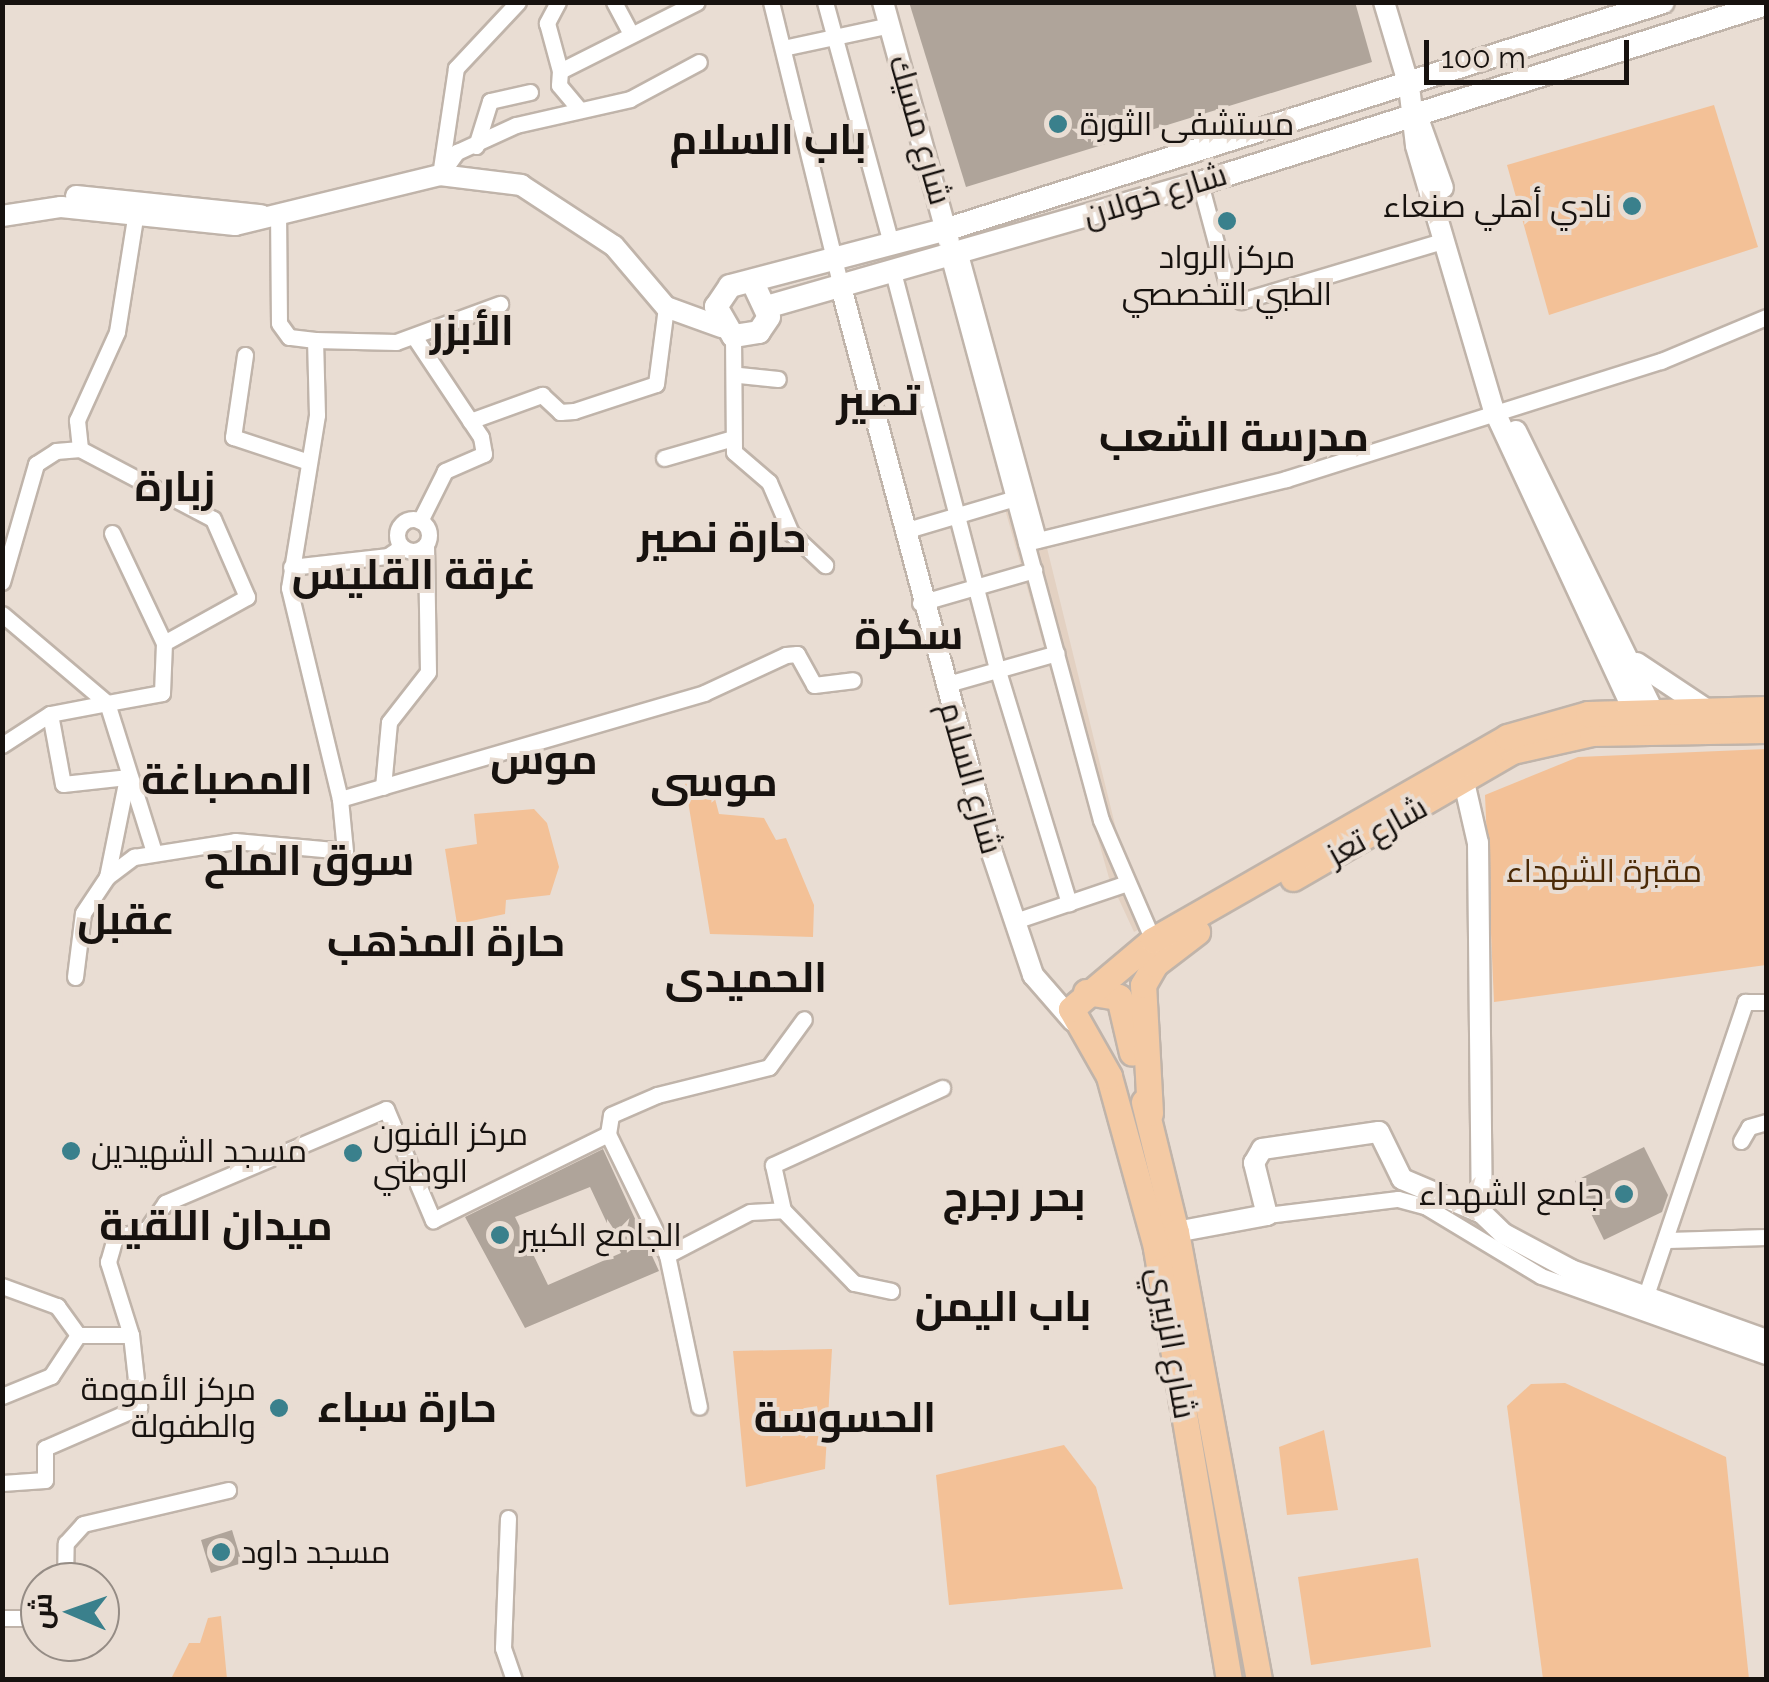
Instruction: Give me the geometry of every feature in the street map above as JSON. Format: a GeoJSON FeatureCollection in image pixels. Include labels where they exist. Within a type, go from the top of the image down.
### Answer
{"type":"FeatureCollection","features":[{"type":"Feature","properties":{"kind":"main road","name":"شارع خولان"},"geometry":{"type":"LineString","coordinates":[[754,285],[1409,86],[1663,2]]}},
{"type":"Feature","properties":{"kind":"main road","name":"شارع خولان"},"geometry":{"type":"LineString","coordinates":[[770,306],[1200,183],[1413,111],[1766,4]]}},
{"type":"Feature","properties":{"kind":"main road"},"geometry":{"type":"LineString","coordinates":[[1043,199],[1052,225]]}},
{"type":"Feature","properties":{"kind":"main road"},"geometry":{"type":"LineString","coordinates":[[788,274],[782,289],[796,299]]}},
{"type":"Feature","properties":{"kind":"main road"},"geometry":{"type":"LineString","coordinates":[[754,285],[770,306],[759,332],[727,331],[719,297],[730,286],[754,285]]}},
{"type":"Feature","properties":{"kind":"main road","name":"شارع تعز"},"geometry":{"type":"LineString","coordinates":[[1086,992],[1153,940],[1507,737],[1706,709],[1766,710]]}},
{"type":"Feature","properties":{"kind":"main road","name":"شارع تعز"},"geometry":{"type":"LineString","coordinates":[[1150,1113],[1143,985],[1156,964],[1202,929],[1512,752],[1648,719],[1766,730]]}},
{"type":"Feature","properties":{"kind":"main road"},"geometry":{"type":"LineString","coordinates":[[1073,1021],[1071,1009],[1086,992],[1118,997],[1150,1113]]}},
{"type":"Feature","properties":{"kind":"main road","name":"شارع الزبيري"},"geometry":{"type":"LineString","coordinates":[[1073,1021],[1109,1076],[1156,1247],[1230,1680]]}},
{"type":"Feature","properties":{"kind":"main road","name":"شارع الزبيري"},"geometry":{"type":"LineString","coordinates":[[1150,1113],[1260,1680]]}},
{"type":"Feature","properties":{"kind":"street"},"geometry":{"type":"LineString","coordinates":[[440,175],[456,68],[518,2]]}},
{"type":"Feature","properties":{"kind":"street"},"geometry":{"type":"LineString","coordinates":[[558,2],[548,22],[560,85],[579,109]]}},
{"type":"Feature","properties":{"kind":"street"},"geometry":{"type":"LineString","coordinates":[[614,2],[629,30]]}},
{"type":"Feature","properties":{"kind":"street"},"geometry":{"type":"LineString","coordinates":[[560,71],[629,30],[697,2]]}},
{"type":"Feature","properties":{"kind":"street"},"geometry":{"type":"LineString","coordinates":[[771,2],[842,287]]}},
{"type":"Feature","properties":{"kind":"street"},"geometry":{"type":"LineString","coordinates":[[825,2],[891,243]]}},
{"type":"Feature","properties":{"kind":"street","name":"شارع مسيك"},"geometry":{"type":"LineString","coordinates":[[883,2],[954,227]]}},
{"type":"Feature","properties":{"kind":"street","name":"شارع مسيك"},"geometry":{"type":"LineString","coordinates":[[897,2],[954,227],[954,256]]}},
{"type":"Feature","properties":{"kind":"street"},"geometry":{"type":"LineString","coordinates":[[1384,2],[1409,86],[1445,240],[1500,406],[1572,572],[1648,719]]}},
{"type":"Feature","properties":{"kind":"street"},"geometry":{"type":"LineString","coordinates":[[783,48],[836,41],[890,24]]}},
{"type":"Feature","properties":{"kind":"street"},"geometry":{"type":"LineString","coordinates":[[440,175],[457,152],[516,125],[630,99],[699,62]]}},
{"type":"Feature","properties":{"kind":"street"},"geometry":{"type":"LineString","coordinates":[[476,146],[490,101],[530,92]]}},
{"type":"Feature","properties":{"kind":"street"},"geometry":{"type":"LineString","coordinates":[[1413,111],[1430,141],[1500,406]]}},
{"type":"Feature","properties":{"kind":"street"},"geometry":{"type":"LineString","coordinates":[[2,216],[62,207],[135,218],[235,225],[278,218],[440,175],[521,185],[614,246],[673,310],[727,331],[739,375],[730,439],[742,462],[769,482],[791,533],[825,565]]}},
{"type":"Feature","properties":{"kind":"street"},"geometry":{"type":"LineString","coordinates":[[1200,183],[1234,300],[1445,240]]}},
{"type":"Feature","properties":{"kind":"street"},"geometry":{"type":"LineString","coordinates":[[2,205],[62,195],[278,218]]}},
{"type":"Feature","properties":{"kind":"street"},"geometry":{"type":"LineString","coordinates":[[80,449],[78,420],[116,332],[135,218]]}},
{"type":"Feature","properties":{"kind":"street"},"geometry":{"type":"LineString","coordinates":[[278,218],[279,323],[289,337],[415,338],[500,304]]}},
{"type":"Feature","properties":{"kind":"street"},"geometry":{"type":"LineString","coordinates":[[954,256],[1012,499],[1032,542]]}},
{"type":"Feature","properties":{"kind":"street"},"geometry":{"type":"LineString","coordinates":[[954,256],[1032,542],[1034,570],[1056,653],[1124,884],[1153,940]]}},
{"type":"Feature","properties":{"kind":"street"},"geometry":{"type":"LineString","coordinates":[[893,272],[998,671],[1069,903]]}},
{"type":"Feature","properties":{"kind":"street","name":"شارع السلام"},"geometry":{"type":"LineString","coordinates":[[842,287],[920,603],[1015,920],[1033,975],[1073,1021]]}},
{"type":"Feature","properties":{"kind":"street"},"geometry":{"type":"LineString","coordinates":[[673,310],[719,297]]}},
{"type":"Feature","properties":{"kind":"street"},"geometry":{"type":"LineString","coordinates":[[470,421],[542,395],[560,412],[574,411],[656,384],[673,310]]}},
{"type":"Feature","properties":{"kind":"street"},"geometry":{"type":"LineString","coordinates":[[1032,542],[1286,479],[1500,406],[1643,367],[1766,317]]}},
{"type":"Feature","properties":{"kind":"street"},"geometry":{"type":"LineString","coordinates":[[383,787],[389,722],[428,672],[426,545],[420,521],[445,471],[482,459],[470,421],[415,338]]}},
{"type":"Feature","properties":{"kind":"street"},"geometry":{"type":"LineString","coordinates":[[107,877],[154,852],[234,841],[346,851],[340,799],[288,588],[306,461],[317,415],[315,340]]}},
{"type":"Feature","properties":{"kind":"street"},"geometry":{"type":"LineString","coordinates":[[245,355],[234,437],[306,461]]}},
{"type":"Feature","properties":{"kind":"street"},"geometry":{"type":"LineString","coordinates":[[739,375],[778,379]]}},
{"type":"Feature","properties":{"kind":"street"},"geometry":{"type":"LineString","coordinates":[[664,458],[730,439]]}},
{"type":"Feature","properties":{"kind":"street"},"geometry":{"type":"LineString","coordinates":[[3,580],[36,464],[56,451],[80,449],[213,519],[247,596],[164,643]]}},
{"type":"Feature","properties":{"kind":"street"},"geometry":{"type":"LineString","coordinates":[[904,531],[1012,499]]}},
{"type":"Feature","properties":{"kind":"street"},"geometry":{"type":"LineString","coordinates":[[401,547],[400,526],[420,521]]}},
{"type":"Feature","properties":{"kind":"street"},"geometry":{"type":"LineString","coordinates":[[2,746],[50,714],[162,693],[164,643],[112,534]]}},
{"type":"Feature","properties":{"kind":"street"},"geometry":{"type":"LineString","coordinates":[[291,567],[388,556],[401,547],[426,545]]}},
{"type":"Feature","properties":{"kind":"street"},"geometry":{"type":"LineString","coordinates":[[920,603],[977,590],[1034,570]]}},
{"type":"Feature","properties":{"kind":"street"},"geometry":{"type":"LineString","coordinates":[[1572,572],[1634,660],[1706,709]]}},
{"type":"Feature","properties":{"kind":"street"},"geometry":{"type":"LineString","coordinates":[[2,614],[108,703],[127,778],[154,852]]}},
{"type":"Feature","properties":{"kind":"street"},"geometry":{"type":"LineString","coordinates":[[944,686],[1056,653]]}},
{"type":"Feature","properties":{"kind":"street"},"geometry":{"type":"LineString","coordinates":[[340,799],[704,693],[786,654],[797,654],[814,685],[854,680]]}},
{"type":"Feature","properties":{"kind":"street"},"geometry":{"type":"LineString","coordinates":[[1634,660],[1648,719]]}},
{"type":"Feature","properties":{"kind":"street"},"geometry":{"type":"LineString","coordinates":[[50,714],[63,784],[127,778]]}},
{"type":"Feature","properties":{"kind":"street"},"geometry":{"type":"LineString","coordinates":[[75,978],[83,913],[107,877],[127,778]]}},
{"type":"Feature","properties":{"kind":"street"},"geometry":{"type":"LineString","coordinates":[[1464,782],[1478,843],[1482,1213]]}},
{"type":"Feature","properties":{"kind":"street"},"geometry":{"type":"LineString","coordinates":[[1015,920],[1124,884]]}},
{"type":"Feature","properties":{"kind":"street"},"geometry":{"type":"LineString","coordinates":[[1644,1301],[1668,1240],[1745,1002],[1766,1002]]}},
{"type":"Feature","properties":{"kind":"street"},"geometry":{"type":"LineString","coordinates":[[699,1407],[667,1254],[608,1134],[612,1115],[657,1094],[769,1067],[804,1019]]}},
{"type":"Feature","properties":{"kind":"street"},"geometry":{"type":"LineString","coordinates":[[891,1291],[854,1283],[783,1210],[773,1165],[942,1088]]}},
{"type":"Feature","properties":{"kind":"street"},"geometry":{"type":"LineString","coordinates":[[2,1483],[45,1480],[46,1448],[139,1406],[131,1335],[108,1262],[114,1238],[147,1229],[164,1203],[386,1108],[432,1220],[608,1134]]}},
{"type":"Feature","properties":{"kind":"street"},"geometry":{"type":"LineString","coordinates":[[1741,1141],[1749,1127],[1766,1122]]}},
{"type":"Feature","properties":{"kind":"street"},"geometry":{"type":"LineString","coordinates":[[1266,1215],[1255,1153],[1379,1132],[1402,1178],[1482,1213],[1504,1234],[1644,1301],[1766,1340]]}},
{"type":"Feature","properties":{"kind":"street"},"geometry":{"type":"LineString","coordinates":[[1176,1232],[1266,1215],[1398,1199],[1425,1206],[1541,1276],[1766,1356]]}},
{"type":"Feature","properties":{"kind":"street"},"geometry":{"type":"LineString","coordinates":[[667,1254],[750,1212],[783,1210]]}},
{"type":"Feature","properties":{"kind":"street"},"geometry":{"type":"LineString","coordinates":[[1668,1240],[1766,1237]]}},
{"type":"Feature","properties":{"kind":"street"},"geometry":{"type":"LineString","coordinates":[[2,1286],[71,1316],[78,1336]]}},
{"type":"Feature","properties":{"kind":"street"},"geometry":{"type":"LineString","coordinates":[[78,1336],[131,1335]]}},
{"type":"Feature","properties":{"kind":"street"},"geometry":{"type":"LineString","coordinates":[[2,1396],[51,1376],[78,1336]]}},
{"type":"Feature","properties":{"kind":"street"},"geometry":{"type":"LineString","coordinates":[[66,1562],[66,1543],[83,1524],[228,1490]]}},
{"type":"Feature","properties":{"kind":"street"},"geometry":{"type":"LineString","coordinates":[[508,1518],[502,1648],[514,1680]]}},
{"type":"Feature","properties":{"kind":"shaded area"},"geometry":{"type":"Polygon","coordinates":[[[1034,495],[1117,833],[1154,921],[1134,932],[1109,878],[1003,502],[1034,495]]]}},
{"type":"Feature","properties":{"kind":"green space","name":"نادي أهلي صنعاء"},"geometry":{"type":"Polygon","coordinates":[[[1714,105],[1758,247],[1549,315],[1507,165],[1714,105]]]}},
{"type":"Feature","properties":{"kind":"green space","name":"مقبرة الشهداء"},"geometry":{"type":"Polygon","coordinates":[[[1766,749],[1766,965],[1494,1002],[1485,795],[1578,757],[1766,749]]]}},
{"type":"Feature","properties":{"kind":"green space"},"geometry":{"type":"Polygon","coordinates":[[[695,775],[701,794],[713,791],[719,814],[764,818],[776,840],[786,838],[814,905],[813,937],[710,934],[684,777],[695,775]]]}},
{"type":"Feature","properties":{"kind":"green space"},"geometry":{"type":"Polygon","coordinates":[[[534,809],[547,823],[559,867],[550,895],[506,900],[505,914],[457,924],[445,849],[477,844],[474,814],[534,809]]]}},
{"type":"Feature","properties":{"kind":"green space"},"geometry":{"type":"Polygon","coordinates":[[[832,1349],[825,1469],[746,1487],[733,1351],[832,1349]]]}},
{"type":"Feature","properties":{"kind":"green space"},"geometry":{"type":"Polygon","coordinates":[[[1565,1383],[1726,1457],[1749,1679],[1543,1679],[1507,1406],[1531,1384],[1565,1383]]]}},
{"type":"Feature","properties":{"kind":"green space"},"geometry":{"type":"Polygon","coordinates":[[[1324,1430],[1338,1510],[1287,1515],[1279,1447],[1324,1430]]]}},
{"type":"Feature","properties":{"kind":"green space"},"geometry":{"type":"Polygon","coordinates":[[[1064,1445],[1096,1487],[1123,1589],[949,1605],[936,1475],[1064,1445]]]}},
{"type":"Feature","properties":{"kind":"green space"},"geometry":{"type":"Polygon","coordinates":[[[1418,1558],[1431,1647],[1311,1665],[1298,1577],[1418,1558]]]}},
{"type":"Feature","properties":{"kind":"green space"},"geometry":{"type":"Polygon","coordinates":[[[221,1616],[227,1679],[171,1679],[189,1643],[200,1643],[208,1618],[221,1616]]]}},
{"type":"Feature","properties":{"kind":"building","name":"مستشفى الثورة"},"geometry":{"type":"Polygon","coordinates":[[[909,2],[1355,2],[1372,62],[966,187],[909,2]]]}},
{"type":"Feature","properties":{"kind":"building","name":"جامع الشهداء"},"geometry":{"type":"Polygon","coordinates":[[[1644,1147],[1668,1195],[1662,1212],[1604,1240],[1575,1181],[1644,1147]]]}},
{"type":"Feature","properties":{"kind":"building","name":"الجامع الكبير"},"geometry":{"type":"Polygon","coordinates":[[[603,1149],[659,1271],[525,1328],[465,1217],[603,1149]],[[590,1187],[515,1217],[548,1285],[621,1253],[590,1187]]]}},
{"type":"Feature","properties":{"kind":"building","name":"مسجد داود"},"geometry":{"type":"Polygon","coordinates":[[[232,1530],[242,1563],[211,1573],[201,1540],[232,1530]]]}},
{"type":"Feature","properties":{"kind":"place","name":"مستشفى الثورة"},"geometry":{"type":"Point","coordinates":[1058,124]}},
{"type":"Feature","properties":{"kind":"place","name":"نادي أهلي صنعاء"},"geometry":{"type":"Point","coordinates":[1632,206]}},
{"type":"Feature","properties":{"kind":"place","name":"مركز الرواد الطبي التخصصي"},"geometry":{"type":"Point","coordinates":[1227,221]}},
{"type":"Feature","properties":{"kind":"place","name":"مسجد الشهيدين"},"geometry":{"type":"Point","coordinates":[71,1151]}},
{"type":"Feature","properties":{"kind":"place","name":"مركز الفنون الوطني"},"geometry":{"type":"Point","coordinates":[353,1153]}},
{"type":"Feature","properties":{"kind":"place","name":"جامع الشهداء"},"geometry":{"type":"Point","coordinates":[1624,1194]}},
{"type":"Feature","properties":{"kind":"place","name":"الجامع الكبير"},"geometry":{"type":"Point","coordinates":[500,1235]}},
{"type":"Feature","properties":{"kind":"place","name":"مركز الأمومة والطفولة"},"geometry":{"type":"Point","coordinates":[279,1408]}},
{"type":"Feature","properties":{"kind":"place","name":"مسجد داود"},"geometry":{"type":"Point","coordinates":[221,1552]}},
{"type":"Feature","properties":{"kind":"district","name":"باب السلام"},"geometry":{"type":"Point","coordinates":[768,140]}},
{"type":"Feature","properties":{"kind":"district","name":"الأبزر"},"geometry":{"type":"Point","coordinates":[472,331]}},
{"type":"Feature","properties":{"kind":"district","name":"تصير"},"geometry":{"type":"Point","coordinates":[878,401]}},
{"type":"Feature","properties":{"kind":"district","name":"مدرسة الشعب"},"geometry":{"type":"Point","coordinates":[1234,437]}},
{"type":"Feature","properties":{"kind":"district","name":"زبارة"},"geometry":{"type":"Point","coordinates":[175,487]}},
{"type":"Feature","properties":{"kind":"district","name":"حارة نصير"},"geometry":{"type":"Point","coordinates":[722,538]}},
{"type":"Feature","properties":{"kind":"district","name":"غرقة القليس"},"geometry":{"type":"Point","coordinates":[414,575]}},
{"type":"Feature","properties":{"kind":"district","name":"سكرة"},"geometry":{"type":"Point","coordinates":[909,635]}},
{"type":"Feature","properties":{"kind":"district","name":"موس"},"geometry":{"type":"Point","coordinates":[544,760]}},
{"type":"Feature","properties":{"kind":"district","name":"المصباغة"},"geometry":{"type":"Point","coordinates":[227,780]}},
{"type":"Feature","properties":{"kind":"district","name":"موسى"},"geometry":{"type":"Point","coordinates":[714,782]}},
{"type":"Feature","properties":{"kind":"district","name":"سوق الملح"},"geometry":{"type":"Point","coordinates":[309,861]}},
{"type":"Feature","properties":{"kind":"district","name":"عقبل"},"geometry":{"type":"Point","coordinates":[126,920]}},
{"type":"Feature","properties":{"kind":"district","name":"حارة المذهب"},"geometry":{"type":"Point","coordinates":[446,942]}},
{"type":"Feature","properties":{"kind":"district","name":"الحميدى"},"geometry":{"type":"Point","coordinates":[746,978]}},
{"type":"Feature","properties":{"kind":"district","name":"بحر رجرج"},"geometry":{"type":"Point","coordinates":[1014,1197]}},
{"type":"Feature","properties":{"kind":"district","name":"ميدان اللقية"},"geometry":{"type":"Point","coordinates":[216,1226]}},
{"type":"Feature","properties":{"kind":"district","name":"باب اليمن"},"geometry":{"type":"Point","coordinates":[1003,1307]}},
{"type":"Feature","properties":{"kind":"district","name":"حارة سباء"},"geometry":{"type":"Point","coordinates":[407,1408]}},
{"type":"Feature","properties":{"kind":"district","name":"الحسوسة"},"geometry":{"type":"Point","coordinates":[845,1418]}}]}
